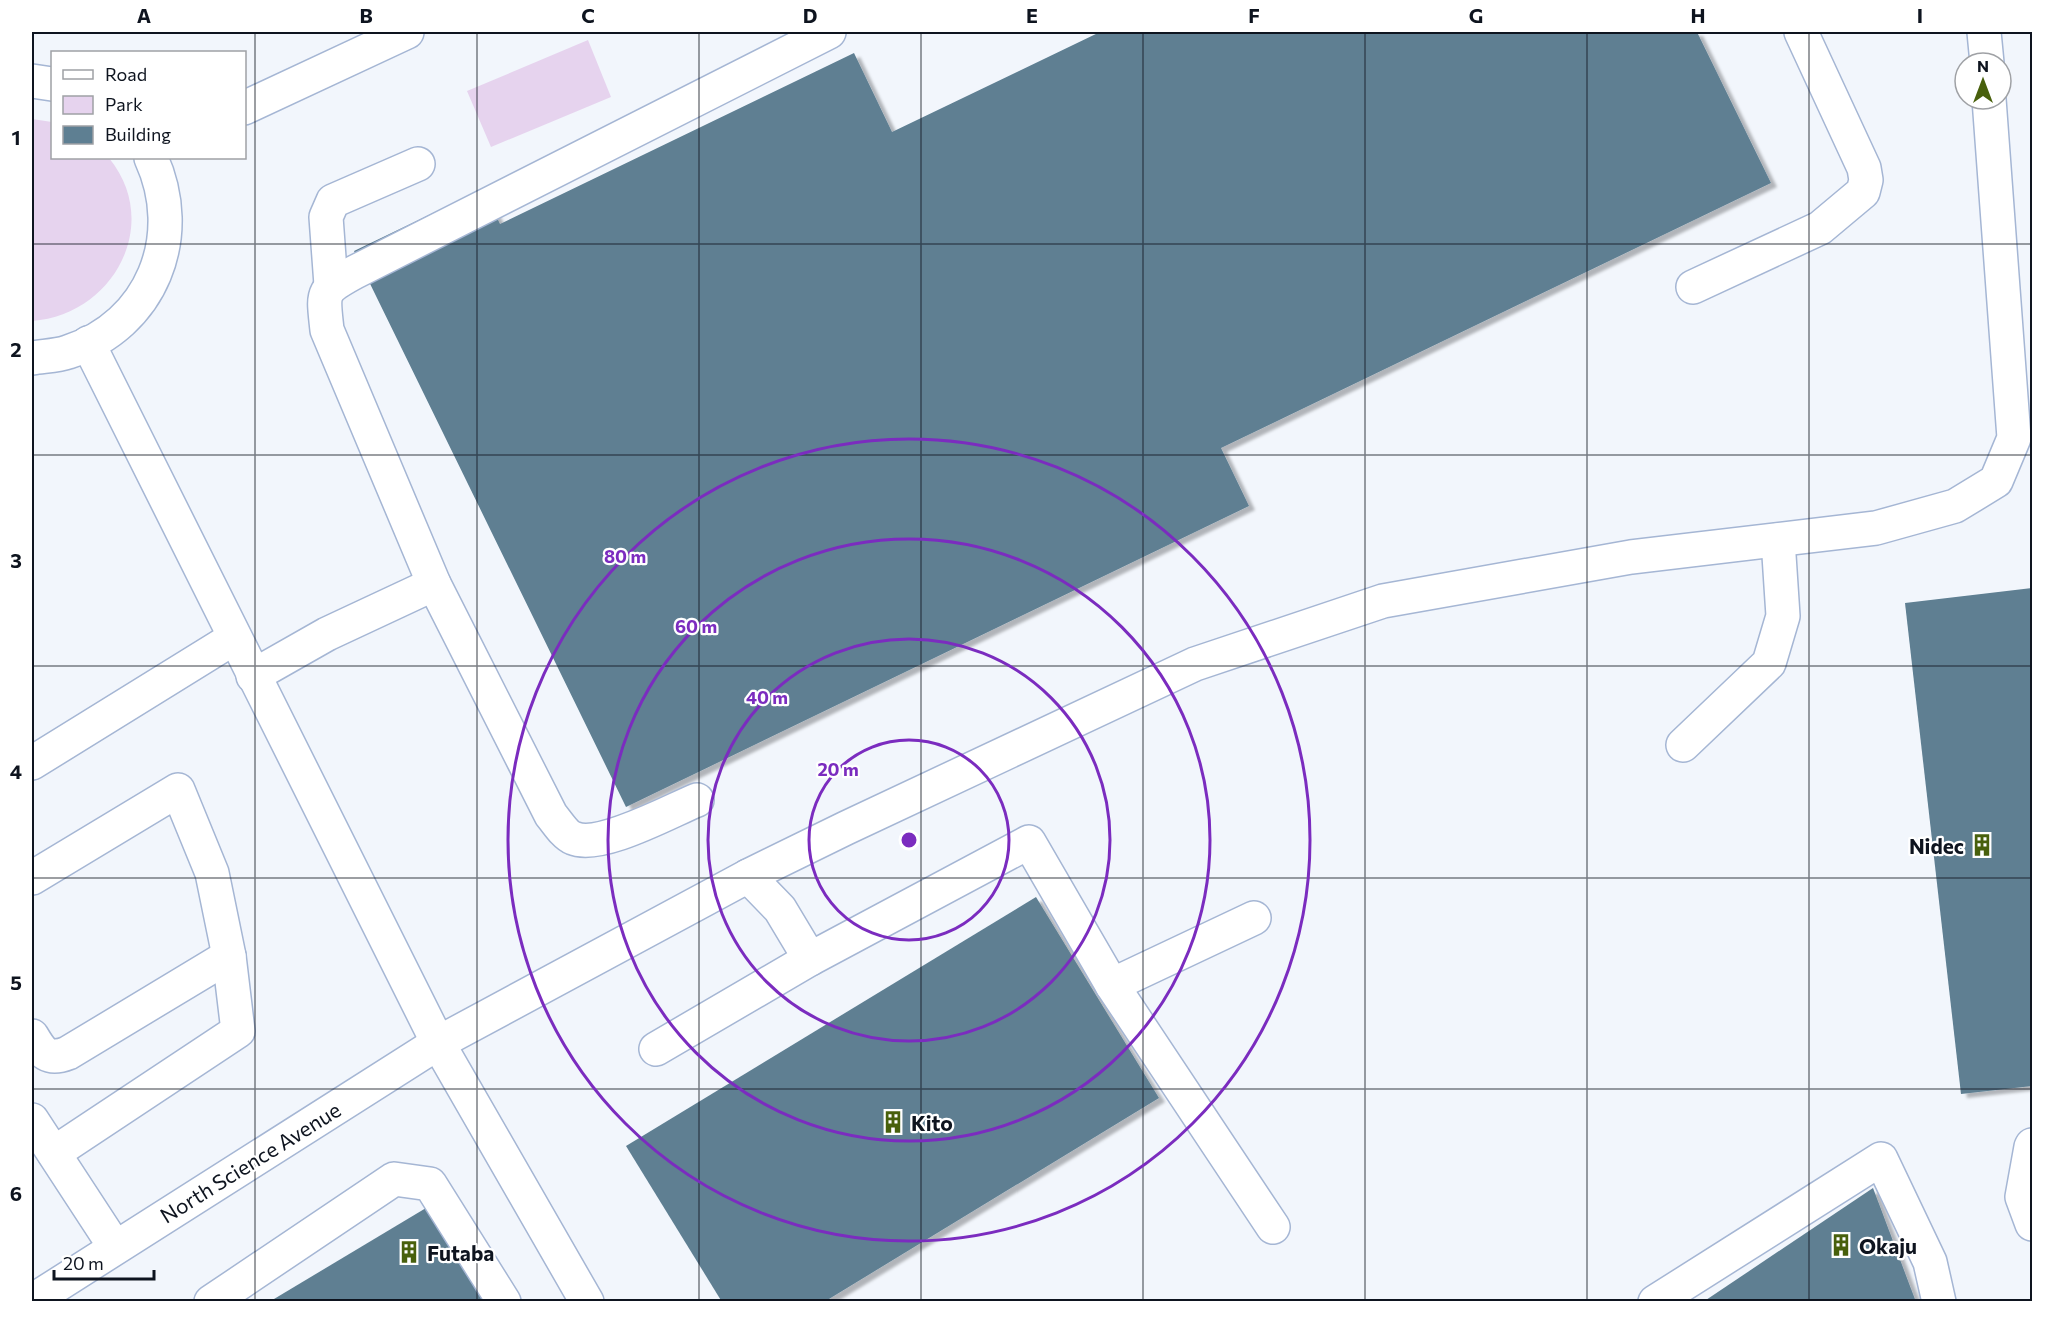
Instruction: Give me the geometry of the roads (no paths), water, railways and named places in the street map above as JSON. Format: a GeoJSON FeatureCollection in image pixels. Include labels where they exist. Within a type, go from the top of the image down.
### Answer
{"type":"FeatureCollection","features":[{"type":"Feature","properties":{"kind":"street"},"geometry":{"type":"LineString","coordinates":[[246,107],[407,32]]}},
{"type":"Feature","properties":{"kind":"street"},"geometry":{"type":"LineString","coordinates":[[331,285],[829,32]]}},
{"type":"Feature","properties":{"kind":"street"},"geometry":{"type":"LineString","coordinates":[[1693,287],[1820,228],[1863,192],[1866,180],[1864,168],[1801,32]]}},
{"type":"Feature","properties":{"kind":"street","name":"North Science Avenue"},"geometry":{"type":"LineString","coordinates":[[32,1301],[438,1043],[748,876],[1195,664],[1383,601],[1631,557],[1876,528],[1955,506],[1996,481],[2014,438],[1990,111]]}},
{"type":"Feature","properties":{"kind":"street"},"geometry":{"type":"LineString","coordinates":[[32,358],[67,353],[101,337],[120,323],[149,287],[164,243],[166,220],[159,175],[151,159]]}},
{"type":"Feature","properties":{"kind":"street"},"geometry":{"type":"LineString","coordinates":[[418,164],[333,201],[326,217],[331,285],[324,299],[327,330],[434,584],[551,815],[572,838],[589,842],[617,835],[697,800]]}},
{"type":"Feature","properties":{"kind":"street"},"geometry":{"type":"LineString","coordinates":[[88,343],[438,1043],[587,1302]]}},
{"type":"Feature","properties":{"kind":"street"},"geometry":{"type":"LineString","coordinates":[[1683,746],[1769,663],[1783,616],[1778,540]]}},
{"type":"Feature","properties":{"kind":"street"},"geometry":{"type":"LineString","coordinates":[[253,676],[327,634],[434,584]]}},
{"type":"Feature","properties":{"kind":"street"},"geometry":{"type":"LineString","coordinates":[[32,763],[234,638]]}},
{"type":"Feature","properties":{"kind":"street"},"geometry":{"type":"LineString","coordinates":[[32,878],[178,790],[212,873],[229,956],[238,1031],[54,1153]]}},
{"type":"Feature","properties":{"kind":"street"},"geometry":{"type":"LineString","coordinates":[[656,1049],[810,958],[1029,842],[1112,985],[1273,1227]]}},
{"type":"Feature","properties":{"kind":"street"},"geometry":{"type":"LineString","coordinates":[[748,876],[780,909],[810,958]]}},
{"type":"Feature","properties":{"kind":"street"},"geometry":{"type":"LineString","coordinates":[[1112,985],[1254,918]]}},
{"type":"Feature","properties":{"kind":"street"},"geometry":{"type":"LineString","coordinates":[[32,1036],[40,1051],[48,1055],[58,1057],[68,1053],[229,956]]}},
{"type":"Feature","properties":{"kind":"street"},"geometry":{"type":"LineString","coordinates":[[32,1120],[115,1247]]}},
{"type":"Feature","properties":{"kind":"street"},"geometry":{"type":"LineString","coordinates":[[2032,1145],[2022,1197],[2032,1224]]}},
{"type":"Feature","properties":{"kind":"street"},"geometry":{"type":"LineString","coordinates":[[1655,1302],[1881,1159],[1930,1262],[1940,1302]]}},
{"type":"Feature","properties":{"kind":"street"},"geometry":{"type":"LineString","coordinates":[[211,1302],[394,1179],[430,1184],[504,1302]]}},
{"type":"Feature","properties":{"kind":"place","name":"Nidec"},"geometry":{"type":"Point","coordinates":[1982,845]}},
{"type":"Feature","properties":{"kind":"place","name":"Kito"},"geometry":{"type":"Point","coordinates":[893,1122]}},
{"type":"Feature","properties":{"kind":"place","name":"Okaju"},"geometry":{"type":"Point","coordinates":[1841,1245]}},
{"type":"Feature","properties":{"kind":"place","name":"Futaba"},"geometry":{"type":"Point","coordinates":[409,1252]}}]}
